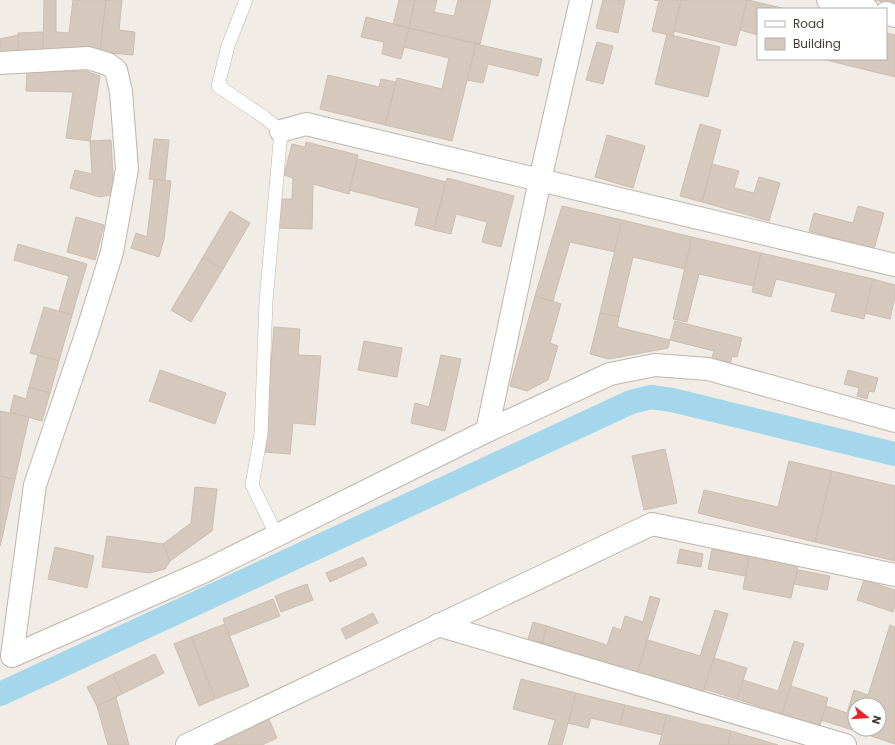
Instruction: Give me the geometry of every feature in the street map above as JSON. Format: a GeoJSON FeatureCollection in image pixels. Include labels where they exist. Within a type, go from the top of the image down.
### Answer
{"type":"FeatureCollection","features":[{"type":"Feature","properties":{"kind":"street"},"geometry":{"type":"LineString","coordinates":[[487,431],[540,180],[581,0]]}},
{"type":"Feature","properties":{"kind":"street"},"geometry":{"type":"LineString","coordinates":[[828,0],[863,8]]}},
{"type":"Feature","properties":{"kind":"street"},"geometry":{"type":"LineString","coordinates":[[0,63],[88,58],[108,64],[116,70],[121,92],[127,169],[112,252],[85,339],[35,485],[6,659]]}},
{"type":"Feature","properties":{"kind":"street"},"geometry":{"type":"LineString","coordinates":[[281,131],[306,124],[895,265]]}},
{"type":"Feature","properties":{"kind":"street"},"geometry":{"type":"LineString","coordinates":[[6,659],[203,572],[487,431],[610,374],[655,365],[708,369],[895,421]]}},
{"type":"Feature","properties":{"kind":"street"},"geometry":{"type":"LineString","coordinates":[[187,745],[652,524],[895,575]]}},
{"type":"Feature","properties":{"kind":"street"},"geometry":{"type":"LineString","coordinates":[[438,625],[845,745]]}},
{"type":"Feature","properties":{"kind":"lane"},"geometry":{"type":"LineString","coordinates":[[246,0],[228,46],[218,86],[264,117],[281,131],[266,301],[261,434],[252,485],[277,536]]}},
{"type":"Feature","properties":{"kind":"building"},"geometry":{"type":"Polygon","coordinates":[[[44,0],[56,0],[56,32],[69,33],[73,0],[106,0],[100,52],[43,52],[44,0]]]}},
{"type":"Feature","properties":{"kind":"building"},"geometry":{"type":"Polygon","coordinates":[[[106,0],[122,0],[119,30],[135,32],[133,55],[100,52],[106,0]]]}},
{"type":"Feature","properties":{"kind":"building"},"geometry":{"type":"Polygon","coordinates":[[[399,0],[415,0],[409,28],[393,24],[399,0]]]}},
{"type":"Feature","properties":{"kind":"building"},"geometry":{"type":"Polygon","coordinates":[[[415,0],[437,0],[434,12],[454,16],[458,0],[491,0],[480,44],[409,28],[415,0]]]}},
{"type":"Feature","properties":{"kind":"building"},"geometry":{"type":"Polygon","coordinates":[[[603,0],[625,0],[618,33],[596,28],[603,0]]]}},
{"type":"Feature","properties":{"kind":"building"},"geometry":{"type":"Polygon","coordinates":[[[654,0],[681,0],[673,36],[652,31],[659,1],[654,0]]]}},
{"type":"Feature","properties":{"kind":"building"},"geometry":{"type":"Polygon","coordinates":[[[681,0],[747,0],[736,46],[674,31],[681,0]]]}},
{"type":"Feature","properties":{"kind":"building"},"geometry":{"type":"Polygon","coordinates":[[[747,0],[782,8],[757,8],[757,35],[740,30],[747,0]]]}},
{"type":"Feature","properties":{"kind":"building"},"geometry":{"type":"Polygon","coordinates":[[[875,0],[895,0],[895,5],[875,0]]]}},
{"type":"Feature","properties":{"kind":"building"},"geometry":{"type":"Polygon","coordinates":[[[366,17],[409,28],[401,59],[382,54],[384,42],[361,37],[366,17]]]}},
{"type":"Feature","properties":{"kind":"building"},"geometry":{"type":"Polygon","coordinates":[[[409,28],[476,44],[452,141],[385,125],[397,78],[442,89],[449,58],[404,47],[409,28]]]}},
{"type":"Feature","properties":{"kind":"building"},"geometry":{"type":"Polygon","coordinates":[[[43,32],[43,52],[19,53],[18,33],[43,32]]]}},
{"type":"Feature","properties":{"kind":"building"},"geometry":{"type":"Polygon","coordinates":[[[887,33],[895,35],[895,77],[826,60],[887,60],[887,33]]]}},
{"type":"Feature","properties":{"kind":"building"},"geometry":{"type":"Polygon","coordinates":[[[667,34],[720,47],[708,97],[655,84],[667,34]]]}},
{"type":"Feature","properties":{"kind":"building"},"geometry":{"type":"Polygon","coordinates":[[[18,35],[19,53],[0,57],[0,39],[18,35]]]}},
{"type":"Feature","properties":{"kind":"building"},"geometry":{"type":"Polygon","coordinates":[[[597,42],[613,46],[603,84],[586,80],[597,42]]]}},
{"type":"Feature","properties":{"kind":"building"},"geometry":{"type":"Polygon","coordinates":[[[476,44],[542,59],[538,76],[488,64],[483,83],[467,80],[476,44]]]}},
{"type":"Feature","properties":{"kind":"building"},"geometry":{"type":"Polygon","coordinates":[[[27,71],[86,71],[100,76],[90,141],[66,138],[73,92],[26,91],[27,71]]]}},
{"type":"Feature","properties":{"kind":"building"},"geometry":{"type":"Polygon","coordinates":[[[328,75],[379,87],[381,79],[396,82],[385,125],[320,109],[328,75]]]}},
{"type":"Feature","properties":{"kind":"building"},"geometry":{"type":"Polygon","coordinates":[[[700,124],[721,130],[702,202],[680,196],[700,124]]]}},
{"type":"Feature","properties":{"kind":"building"},"geometry":{"type":"Polygon","coordinates":[[[607,135],[645,146],[633,188],[595,177],[607,135]]]}},
{"type":"Feature","properties":{"kind":"building"},"geometry":{"type":"Polygon","coordinates":[[[154,139],[169,140],[165,180],[149,179],[154,139]]]}},
{"type":"Feature","properties":{"kind":"building"},"geometry":{"type":"Polygon","coordinates":[[[111,140],[114,194],[100,197],[70,188],[75,170],[92,174],[90,141],[111,140]]]}},
{"type":"Feature","properties":{"kind":"building"},"geometry":{"type":"Polygon","coordinates":[[[306,142],[358,155],[349,194],[313,184],[312,229],[274,228],[275,199],[292,199],[293,178],[284,175],[292,144],[305,147],[306,142]]]}},
{"type":"Feature","properties":{"kind":"building"},"geometry":{"type":"Polygon","coordinates":[[[358,159],[446,182],[434,230],[415,225],[419,208],[349,190],[358,159]]]}},
{"type":"Feature","properties":{"kind":"building"},"geometry":{"type":"Polygon","coordinates":[[[712,164],[739,171],[734,188],[754,193],[759,177],[780,183],[769,221],[702,202],[712,164]]]}},
{"type":"Feature","properties":{"kind":"building"},"geometry":{"type":"Polygon","coordinates":[[[447,178],[514,196],[501,247],[482,242],[487,222],[456,214],[451,234],[434,230],[447,178]]]}},
{"type":"Feature","properties":{"kind":"building"},"geometry":{"type":"Polygon","coordinates":[[[154,179],[171,181],[164,239],[159,257],[131,248],[136,233],[147,237],[154,179]]]}},
{"type":"Feature","properties":{"kind":"building"},"geometry":{"type":"Polygon","coordinates":[[[562,206],[622,220],[615,252],[570,242],[553,301],[535,296],[562,206]]]}},
{"type":"Feature","properties":{"kind":"building"},"geometry":{"type":"Polygon","coordinates":[[[858,206],[884,213],[874,249],[809,231],[814,213],[853,223],[858,206]]]}},
{"type":"Feature","properties":{"kind":"building"},"geometry":{"type":"Polygon","coordinates":[[[230,211],[250,223],[223,269],[203,257],[230,211]]]}},
{"type":"Feature","properties":{"kind":"building"},"geometry":{"type":"Polygon","coordinates":[[[76,217],[104,225],[95,260],[67,252],[76,217]]]}},
{"type":"Feature","properties":{"kind":"building"},"geometry":{"type":"Polygon","coordinates":[[[622,220],[692,237],[685,269],[633,257],[619,317],[600,313],[622,220]]]}},
{"type":"Feature","properties":{"kind":"building"},"geometry":{"type":"Polygon","coordinates":[[[692,237],[761,253],[754,286],[699,274],[687,322],[673,319],[692,237]]]}},
{"type":"Feature","properties":{"kind":"building"},"geometry":{"type":"Polygon","coordinates":[[[18,244],[87,264],[72,315],[59,311],[69,276],[14,260],[18,244]]]}},
{"type":"Feature","properties":{"kind":"building"},"geometry":{"type":"Polygon","coordinates":[[[761,253],[873,279],[864,319],[831,311],[836,293],[776,279],[771,297],[752,292],[761,253]]]}},
{"type":"Feature","properties":{"kind":"building"},"geometry":{"type":"Polygon","coordinates":[[[203,257],[223,269],[191,322],[171,310],[203,257]]]}},
{"type":"Feature","properties":{"kind":"building"},"geometry":{"type":"Polygon","coordinates":[[[873,279],[895,285],[895,297],[890,319],[865,313],[873,279]]]}},
{"type":"Feature","properties":{"kind":"building"},"geometry":{"type":"Polygon","coordinates":[[[535,296],[561,304],[550,343],[558,346],[548,380],[527,391],[510,386],[535,296]]]}},
{"type":"Feature","properties":{"kind":"building"},"geometry":{"type":"Polygon","coordinates":[[[44,307],[72,315],[59,361],[30,353],[44,307]]]}},
{"type":"Feature","properties":{"kind":"building"},"geometry":{"type":"Polygon","coordinates":[[[600,313],[619,317],[617,327],[670,340],[668,348],[609,359],[590,354],[600,313]]]}},
{"type":"Feature","properties":{"kind":"building"},"geometry":{"type":"Polygon","coordinates":[[[675,321],[742,338],[737,357],[732,356],[730,366],[711,361],[714,351],[670,340],[675,321]]]}},
{"type":"Feature","properties":{"kind":"building"},"geometry":{"type":"Polygon","coordinates":[[[274,327],[300,329],[298,355],[321,356],[315,425],[293,423],[290,454],[264,452],[274,327]]]}},
{"type":"Feature","properties":{"kind":"building"},"geometry":{"type":"Polygon","coordinates":[[[364,341],[402,348],[397,377],[358,370],[364,341]]]}},
{"type":"Feature","properties":{"kind":"building"},"geometry":{"type":"Polygon","coordinates":[[[38,355],[59,361],[50,393],[29,387],[38,355]]]}},
{"type":"Feature","properties":{"kind":"building"},"geometry":{"type":"Polygon","coordinates":[[[441,355],[461,359],[445,431],[411,423],[415,403],[429,407],[441,355]]]}},
{"type":"Feature","properties":{"kind":"building"},"geometry":{"type":"Polygon","coordinates":[[[160,370],[226,393],[215,424],[149,401],[160,370]]]}},
{"type":"Feature","properties":{"kind":"building"},"geometry":{"type":"Polygon","coordinates":[[[848,370],[878,378],[874,392],[869,391],[867,399],[857,396],[859,388],[844,384],[848,370]]]}},
{"type":"Feature","properties":{"kind":"building"},"geometry":{"type":"Polygon","coordinates":[[[29,387],[50,393],[42,421],[10,412],[14,395],[26,399],[29,387]]]}},
{"type":"Feature","properties":{"kind":"building"},"geometry":{"type":"Polygon","coordinates":[[[0,411],[29,417],[15,479],[0,476],[0,411]]]}},
{"type":"Feature","properties":{"kind":"building"},"geometry":{"type":"Polygon","coordinates":[[[665,449],[677,503],[644,510],[632,456],[665,449]]]}},
{"type":"Feature","properties":{"kind":"building"},"geometry":{"type":"Polygon","coordinates":[[[789,461],[832,471],[815,542],[698,513],[704,490],[778,507],[789,461]]]}},
{"type":"Feature","properties":{"kind":"building"},"geometry":{"type":"Polygon","coordinates":[[[832,471],[895,486],[895,561],[815,542],[832,471]]]}},
{"type":"Feature","properties":{"kind":"building"},"geometry":{"type":"Polygon","coordinates":[[[0,476],[15,479],[3,534],[0,533],[0,476]]]}},
{"type":"Feature","properties":{"kind":"building"},"geometry":{"type":"Polygon","coordinates":[[[195,487],[217,489],[212,531],[170,561],[163,544],[191,523],[195,487]]]}},
{"type":"Feature","properties":{"kind":"building"},"geometry":{"type":"Polygon","coordinates":[[[0,533],[3,534],[0,546],[0,533]]]}},
{"type":"Feature","properties":{"kind":"building"},"geometry":{"type":"Polygon","coordinates":[[[107,536],[163,544],[170,561],[165,569],[150,573],[102,567],[107,536]]]}},
{"type":"Feature","properties":{"kind":"building"},"geometry":{"type":"Polygon","coordinates":[[[55,547],[94,556],[87,588],[48,579],[55,547]]]}},
{"type":"Feature","properties":{"kind":"building"},"geometry":{"type":"Polygon","coordinates":[[[680,549],[703,554],[701,567],[677,563],[680,549]]]}},
{"type":"Feature","properties":{"kind":"building"},"geometry":{"type":"Polygon","coordinates":[[[712,549],[749,556],[745,576],[708,569],[712,549]]]}},
{"type":"Feature","properties":{"kind":"building"},"geometry":{"type":"Polygon","coordinates":[[[749,556],[798,566],[791,598],[743,589],[749,556]]]}},
{"type":"Feature","properties":{"kind":"building"},"geometry":{"type":"Polygon","coordinates":[[[363,557],[367,565],[330,582],[326,573],[363,557]]]}},
{"type":"Feature","properties":{"kind":"building"},"geometry":{"type":"Polygon","coordinates":[[[798,570],[830,576],[827,590],[794,584],[798,570]]]}},
{"type":"Feature","properties":{"kind":"building"},"geometry":{"type":"Polygon","coordinates":[[[864,580],[895,590],[895,605],[893,612],[857,600],[864,580]]]}},
{"type":"Feature","properties":{"kind":"building"},"geometry":{"type":"Polygon","coordinates":[[[307,584],[313,600],[281,612],[275,596],[307,584]]]}},
{"type":"Feature","properties":{"kind":"building"},"geometry":{"type":"Polygon","coordinates":[[[650,596],[660,599],[637,673],[542,643],[547,626],[607,645],[613,627],[621,630],[625,616],[643,622],[650,596]]]}},
{"type":"Feature","properties":{"kind":"building"},"geometry":{"type":"Polygon","coordinates":[[[273,599],[280,616],[229,636],[223,619],[273,599]]]}},
{"type":"Feature","properties":{"kind":"building"},"geometry":{"type":"Polygon","coordinates":[[[715,610],[728,614],[703,694],[637,673],[648,640],[700,656],[715,610]]]}},
{"type":"Feature","properties":{"kind":"building"},"geometry":{"type":"Polygon","coordinates":[[[373,613],[378,623],[346,639],[341,629],[373,613]]]}},
{"type":"Feature","properties":{"kind":"building"},"geometry":{"type":"Polygon","coordinates":[[[533,622],[547,626],[542,643],[528,639],[533,622]]]}},
{"type":"Feature","properties":{"kind":"building"},"geometry":{"type":"Polygon","coordinates":[[[225,624],[249,686],[215,699],[191,637],[225,624]]]}},
{"type":"Feature","properties":{"kind":"building"},"geometry":{"type":"Polygon","coordinates":[[[890,625],[895,627],[895,744],[874,737],[887,737],[887,697],[868,697],[890,625]]]}},
{"type":"Feature","properties":{"kind":"building"},"geometry":{"type":"Polygon","coordinates":[[[191,637],[215,699],[199,706],[174,644],[191,637]]]}},
{"type":"Feature","properties":{"kind":"building"},"geometry":{"type":"Polygon","coordinates":[[[794,641],[804,644],[782,714],[737,699],[743,680],[778,691],[794,641]]]}},
{"type":"Feature","properties":{"kind":"building"},"geometry":{"type":"Polygon","coordinates":[[[155,654],[164,673],[122,694],[113,674],[155,654]]]}},
{"type":"Feature","properties":{"kind":"building"},"geometry":{"type":"Polygon","coordinates":[[[714,658],[747,668],[737,699],[704,689],[714,658]]]}},
{"type":"Feature","properties":{"kind":"building"},"geometry":{"type":"Polygon","coordinates":[[[113,674],[122,694],[97,706],[87,687],[113,674]]]}},
{"type":"Feature","properties":{"kind":"building"},"geometry":{"type":"Polygon","coordinates":[[[521,679],[576,693],[562,745],[548,745],[555,720],[513,709],[521,679]]]}},
{"type":"Feature","properties":{"kind":"building"},"geometry":{"type":"Polygon","coordinates":[[[791,686],[828,698],[820,725],[782,714],[791,686]]]}},
{"type":"Feature","properties":{"kind":"building"},"geometry":{"type":"Polygon","coordinates":[[[854,690],[868,695],[867,697],[852,697],[854,690]]]}},
{"type":"Feature","properties":{"kind":"building"},"geometry":{"type":"Polygon","coordinates":[[[576,693],[625,705],[620,725],[591,718],[588,728],[568,723],[576,693]]]}},
{"type":"Feature","properties":{"kind":"building"},"geometry":{"type":"Polygon","coordinates":[[[116,697],[129,745],[108,745],[97,706],[116,697]]]}},
{"type":"Feature","properties":{"kind":"building"},"geometry":{"type":"Polygon","coordinates":[[[625,705],[667,715],[662,735],[620,725],[625,705]]]}},
{"type":"Feature","properties":{"kind":"building"},"geometry":{"type":"Polygon","coordinates":[[[826,706],[847,713],[847,728],[821,720],[826,706]]]}},
{"type":"Feature","properties":{"kind":"building"},"geometry":{"type":"Polygon","coordinates":[[[667,715],[731,731],[728,745],[659,745],[667,715]]]}},
{"type":"Feature","properties":{"kind":"building"},"geometry":{"type":"Polygon","coordinates":[[[268,717],[277,738],[262,745],[203,745],[268,717]]]}},
{"type":"Feature","properties":{"kind":"building"},"geometry":{"type":"Polygon","coordinates":[[[731,731],[778,745],[728,745],[731,731]]]}},
{"type":"Feature","properties":{"kind":"waterway"},"geometry":{"type":"LineString","coordinates":[[0,694],[631,402],[651,397],[672,400],[895,454]]}}]}
